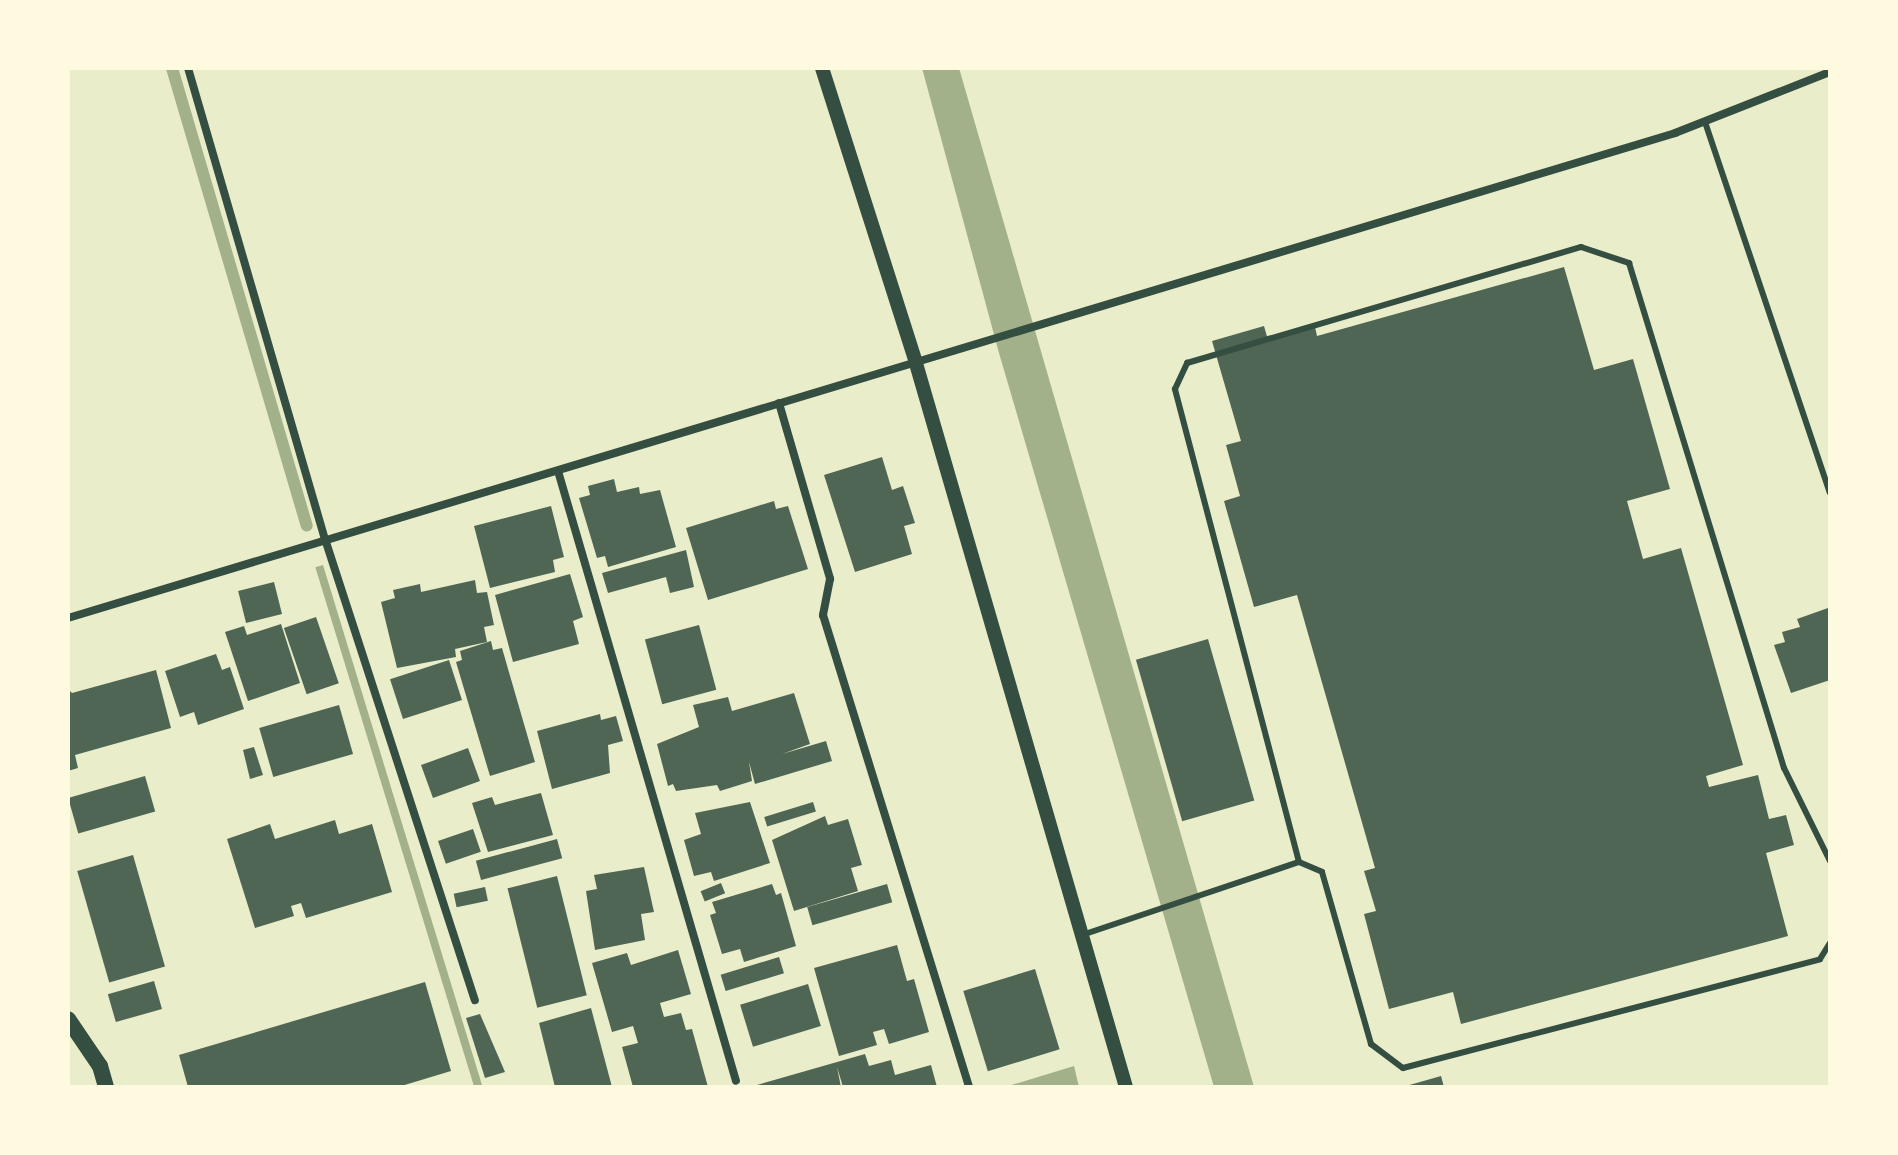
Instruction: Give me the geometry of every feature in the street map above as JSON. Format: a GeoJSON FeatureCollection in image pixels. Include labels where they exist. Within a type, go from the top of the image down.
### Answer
{"type":"FeatureCollection","features":[{"type":"Feature","properties":{"kind":"main road"},"geometry":{"type":"LineString","coordinates":[[68,1019],[100,1066],[106,1087]]}},
{"type":"Feature","properties":{"kind":"street"},"geometry":{"type":"LineString","coordinates":[[188,68],[325,539],[475,1000]]}},
{"type":"Feature","properties":{"kind":"street"},"geometry":{"type":"LineString","coordinates":[[822,68],[915,360],[1126,1087]]}},
{"type":"Feature","properties":{"kind":"street"},"geometry":{"type":"LineString","coordinates":[[68,618],[1705,122],[1830,72]]}},
{"type":"Feature","properties":{"kind":"street"},"geometry":{"type":"LineString","coordinates":[[779,403],[830,579],[823,615],[969,1087]]}},
{"type":"Feature","properties":{"kind":"street"},"geometry":{"type":"LineString","coordinates":[[558,471],[736,1081]]}},
{"type":"Feature","properties":{"kind":"lane"},"geometry":{"type":"LineString","coordinates":[[1705,122],[1830,493]]}},
{"type":"Feature","properties":{"kind":"lane"},"geometry":{"type":"LineString","coordinates":[[1299,862],[1175,389],[1187,363],[1581,247],[1629,263],[1784,768],[1830,861]]}},
{"type":"Feature","properties":{"kind":"lane"},"geometry":{"type":"LineString","coordinates":[[1082,935],[1299,862],[1322,872],[1371,1044],[1403,1068],[1820,959],[1830,943]]}},
{"type":"Feature","properties":{"kind":"shaded area"},"geometry":{"type":"Polygon","coordinates":[[[922,68],[959,68],[1254,1087],[1214,1087],[999,353],[922,68]]]}},
{"type":"Feature","properties":{"kind":"shaded area"},"geometry":{"type":"Polygon","coordinates":[[[323,565],[483,1087],[474,1087],[315,567],[323,565]]]}},
{"type":"Feature","properties":{"kind":"shaded area"},"geometry":{"type":"Polygon","coordinates":[[[1074,1066],[1079,1087],[1005,1087],[1074,1066]]]}},
{"type":"Feature","properties":{"kind":"building"},"geometry":{"type":"Polygon","coordinates":[[[1564,267],[1594,370],[1633,359],[1670,489],[1627,501],[1643,559],[1681,548],[1743,765],[1706,776],[1709,787],[1758,775],[1769,819],[1786,815],[1794,845],[1766,853],[1788,936],[1461,1024],[1453,992],[1389,1009],[1364,914],[1376,911],[1364,871],[1375,868],[1297,595],[1254,607],[1224,501],[1240,496],[1226,445],[1241,441],[1212,341],[1264,326],[1268,340],[1315,327],[1317,336],[1564,267]]]}},
{"type":"Feature","properties":{"kind":"building"},"geometry":{"type":"Polygon","coordinates":[[[882,457],[892,490],[903,486],[915,523],[904,526],[912,554],[855,572],[824,475],[882,457]]]}},
{"type":"Feature","properties":{"kind":"building"},"geometry":{"type":"Polygon","coordinates":[[[614,479],[617,492],[639,487],[640,494],[660,490],[676,547],[608,567],[605,556],[597,558],[579,498],[590,495],[588,486],[614,479]]]}},
{"type":"Feature","properties":{"kind":"building"},"geometry":{"type":"Polygon","coordinates":[[[774,501],[776,509],[788,506],[808,569],[708,600],[686,528],[774,501]]]}},
{"type":"Feature","properties":{"kind":"building"},"geometry":{"type":"Polygon","coordinates":[[[551,506],[564,557],[553,560],[555,572],[490,588],[474,526],[551,506]]]}},
{"type":"Feature","properties":{"kind":"building"},"geometry":{"type":"Polygon","coordinates":[[[686,550],[694,587],[670,593],[666,577],[608,593],[602,573],[686,550]]]}},
{"type":"Feature","properties":{"kind":"building"},"geometry":{"type":"Polygon","coordinates":[[[570,574],[583,617],[573,621],[579,644],[513,662],[495,595],[570,574]]]}},
{"type":"Feature","properties":{"kind":"building"},"geometry":{"type":"Polygon","coordinates":[[[475,580],[477,593],[487,592],[494,625],[484,627],[487,642],[455,649],[456,657],[397,668],[381,602],[395,598],[393,590],[420,584],[421,592],[475,580]]]}},
{"type":"Feature","properties":{"kind":"building"},"geometry":{"type":"Polygon","coordinates":[[[274,582],[282,614],[246,623],[238,591],[274,582]]]}},
{"type":"Feature","properties":{"kind":"building"},"geometry":{"type":"Polygon","coordinates":[[[1828,608],[1830,680],[1791,693],[1774,645],[1785,642],[1782,632],[1800,627],[1797,619],[1828,608]]]}},
{"type":"Feature","properties":{"kind":"building"},"geometry":{"type":"Polygon","coordinates":[[[316,617],[339,683],[307,694],[284,628],[316,617]]]}},
{"type":"Feature","properties":{"kind":"building"},"geometry":{"type":"Polygon","coordinates":[[[281,624],[300,683],[248,701],[225,632],[244,626],[247,635],[281,624]]]}},
{"type":"Feature","properties":{"kind":"building"},"geometry":{"type":"Polygon","coordinates":[[[699,625],[716,690],[662,704],[645,639],[699,625]]]}},
{"type":"Feature","properties":{"kind":"building"},"geometry":{"type":"Polygon","coordinates":[[[1208,639],[1254,800],[1182,821],[1136,660],[1208,639]]]}},
{"type":"Feature","properties":{"kind":"building"},"geometry":{"type":"Polygon","coordinates":[[[491,641],[493,650],[502,648],[535,762],[490,776],[456,662],[462,660],[460,651],[491,641]]]}},
{"type":"Feature","properties":{"kind":"building"},"geometry":{"type":"Polygon","coordinates":[[[216,654],[222,670],[230,667],[244,709],[198,725],[194,712],[180,717],[165,671],[216,654]]]}},
{"type":"Feature","properties":{"kind":"building"},"geometry":{"type":"Polygon","coordinates":[[[449,660],[462,700],[403,719],[390,679],[449,660]]]}},
{"type":"Feature","properties":{"kind":"building"},"geometry":{"type":"Polygon","coordinates":[[[156,670],[171,728],[75,755],[78,768],[68,771],[68,689],[72,693],[156,670]]]}},
{"type":"Feature","properties":{"kind":"building"},"geometry":{"type":"Polygon","coordinates":[[[794,693],[810,744],[782,754],[826,741],[832,761],[755,784],[749,762],[752,781],[720,791],[717,785],[676,791],[673,784],[668,786],[657,744],[699,727],[693,705],[728,697],[732,711],[794,693]]]}},
{"type":"Feature","properties":{"kind":"building"},"geometry":{"type":"Polygon","coordinates":[[[339,705],[353,754],[273,777],[259,728],[339,705]]]}},
{"type":"Feature","properties":{"kind":"building"},"geometry":{"type":"Polygon","coordinates":[[[600,714],[601,720],[616,716],[623,741],[608,745],[610,773],[552,789],[537,731],[600,714]]]}},
{"type":"Feature","properties":{"kind":"building"},"geometry":{"type":"Polygon","coordinates":[[[254,747],[263,775],[250,779],[243,750],[254,747]]]}},
{"type":"Feature","properties":{"kind":"building"},"geometry":{"type":"Polygon","coordinates":[[[468,748],[480,781],[433,798],[421,765],[468,748]]]}},
{"type":"Feature","properties":{"kind":"building"},"geometry":{"type":"Polygon","coordinates":[[[145,776],[155,812],[78,834],[68,798],[145,776]]]}},
{"type":"Feature","properties":{"kind":"building"},"geometry":{"type":"Polygon","coordinates":[[[541,793],[553,835],[488,852],[472,803],[492,797],[495,805],[541,793]]]}},
{"type":"Feature","properties":{"kind":"building"},"geometry":{"type":"Polygon","coordinates":[[[750,802],[770,863],[714,881],[711,872],[694,876],[684,840],[701,834],[695,813],[750,802]]]}},
{"type":"Feature","properties":{"kind":"building"},"geometry":{"type":"Polygon","coordinates":[[[813,802],[816,812],[767,826],[764,817],[813,802]]]}},
{"type":"Feature","properties":{"kind":"building"},"geometry":{"type":"Polygon","coordinates":[[[825,816],[828,825],[848,819],[862,865],[851,868],[858,891],[794,911],[772,840],[825,816]]]}},
{"type":"Feature","properties":{"kind":"building"},"geometry":{"type":"Polygon","coordinates":[[[335,820],[339,834],[372,824],[392,892],[306,918],[301,903],[291,906],[294,916],[255,928],[227,839],[270,824],[275,839],[335,820]]]}},
{"type":"Feature","properties":{"kind":"building"},"geometry":{"type":"Polygon","coordinates":[[[473,829],[481,852],[446,864],[438,841],[473,829]]]}},
{"type":"Feature","properties":{"kind":"building"},"geometry":{"type":"Polygon","coordinates":[[[557,839],[562,858],[481,880],[476,861],[557,839]]]}},
{"type":"Feature","properties":{"kind":"building"},"geometry":{"type":"Polygon","coordinates":[[[133,855],[165,967],[109,982],[77,871],[133,855]]]}},
{"type":"Feature","properties":{"kind":"building"},"geometry":{"type":"Polygon","coordinates":[[[644,867],[654,912],[641,914],[645,940],[595,950],[586,891],[597,889],[594,875],[644,867]]]}},
{"type":"Feature","properties":{"kind":"building"},"geometry":{"type":"Polygon","coordinates":[[[557,876],[587,995],[537,1008],[508,888],[557,876]]]}},
{"type":"Feature","properties":{"kind":"building"},"geometry":{"type":"Polygon","coordinates":[[[721,883],[725,893],[705,901],[701,891],[721,883]]]}},
{"type":"Feature","properties":{"kind":"building"},"geometry":{"type":"Polygon","coordinates":[[[772,884],[776,895],[781,893],[796,946],[744,962],[740,949],[722,954],[710,915],[716,913],[712,902],[772,884]]]}},
{"type":"Feature","properties":{"kind":"building"},"geometry":{"type":"Polygon","coordinates":[[[887,884],[892,902],[812,925],[807,907],[887,884]]]}},
{"type":"Feature","properties":{"kind":"building"},"geometry":{"type":"Polygon","coordinates":[[[485,887],[488,901],[457,907],[454,894],[485,887]]]}},
{"type":"Feature","properties":{"kind":"building"},"geometry":{"type":"Polygon","coordinates":[[[897,945],[907,981],[914,979],[929,1032],[889,1044],[884,1029],[873,1032],[877,1045],[839,1056],[814,968],[897,945]]]}},
{"type":"Feature","properties":{"kind":"building"},"geometry":{"type":"Polygon","coordinates":[[[678,950],[691,994],[660,1003],[664,1017],[681,1013],[686,1030],[692,1029],[708,1087],[633,1087],[622,1047],[638,1043],[633,1026],[612,1032],[592,963],[627,953],[631,965],[678,950]]]}},
{"type":"Feature","properties":{"kind":"building"},"geometry":{"type":"Polygon","coordinates":[[[779,957],[784,973],[726,991],[721,975],[779,957]]]}},
{"type":"Feature","properties":{"kind":"building"},"geometry":{"type":"Polygon","coordinates":[[[1035,969],[1060,1049],[988,1071],[963,991],[1035,969]]]}},
{"type":"Feature","properties":{"kind":"building"},"geometry":{"type":"Polygon","coordinates":[[[154,981],[162,1009],[116,1022],[108,994],[154,981]]]}},
{"type":"Feature","properties":{"kind":"building"},"geometry":{"type":"Polygon","coordinates":[[[425,982],[451,1071],[398,1087],[188,1087],[179,1055],[425,982]]]}},
{"type":"Feature","properties":{"kind":"building"},"geometry":{"type":"Polygon","coordinates":[[[808,984],[821,1026],[753,1047],[740,1005],[808,984]]]}},
{"type":"Feature","properties":{"kind":"building"},"geometry":{"type":"Polygon","coordinates":[[[591,1008],[612,1087],[555,1087],[539,1023],[591,1008]]]}},
{"type":"Feature","properties":{"kind":"building"},"geometry":{"type":"Polygon","coordinates":[[[480,1014],[505,1072],[485,1078],[466,1018],[480,1014]]]}},
{"type":"Feature","properties":{"kind":"building"},"geometry":{"type":"Polygon","coordinates":[[[865,1054],[869,1066],[891,1060],[895,1075],[931,1065],[937,1087],[843,1087],[837,1067],[841,1087],[750,1087],[865,1054]]]}},
{"type":"Feature","properties":{"kind":"building"},"geometry":{"type":"Polygon","coordinates":[[[1441,1076],[1444,1087],[1406,1087],[1406,1086],[1441,1076]]]}},
{"type":"Feature","properties":{"kind":"waterway"},"geometry":{"type":"LineString","coordinates":[[172,68],[307,526]]}}]}
